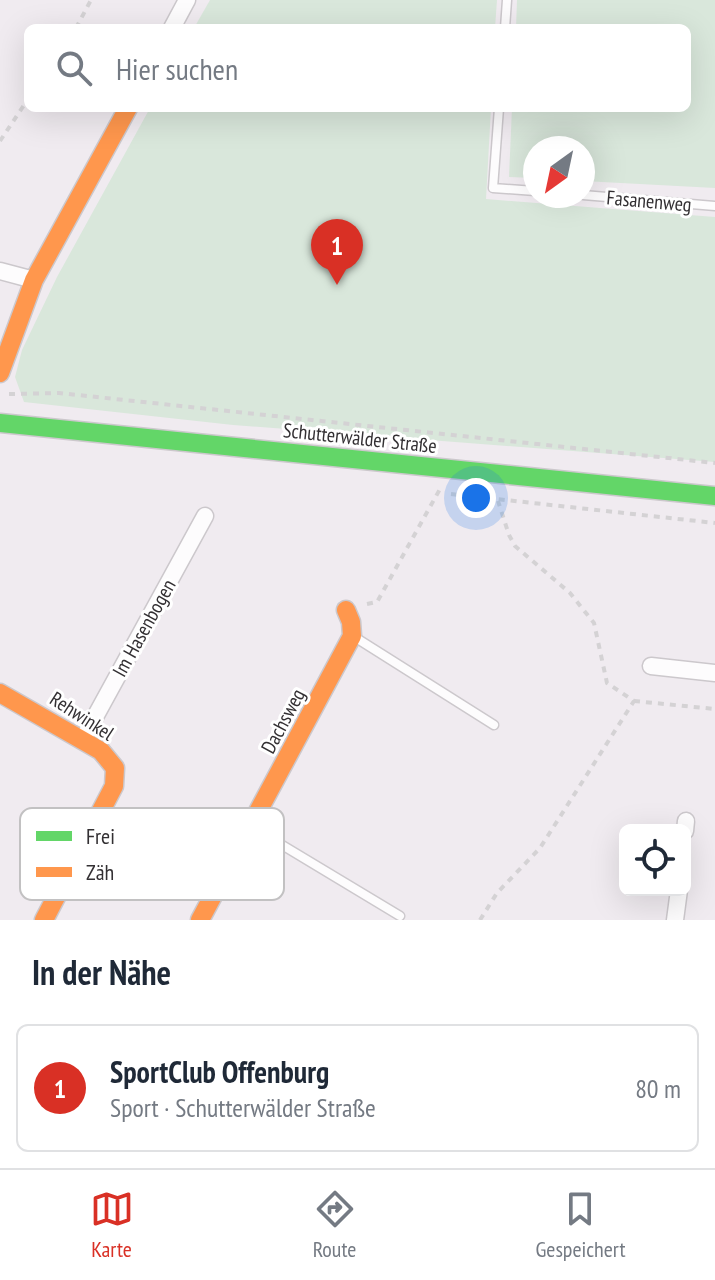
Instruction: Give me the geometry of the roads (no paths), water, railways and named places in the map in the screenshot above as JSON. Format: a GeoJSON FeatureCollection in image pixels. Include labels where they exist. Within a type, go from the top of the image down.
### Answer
{"type":"FeatureCollection","features":[{"type":"Feature","properties":{"kind":"street"},"geometry":{"type":"LineString","coordinates":[[174,24],[187,0]]}},
{"type":"Feature","properties":{"kind":"street"},"geometry":{"type":"LineString","coordinates":[[0,373],[34,280],[126,112]]}},
{"type":"Feature","properties":{"kind":"street"},"geometry":{"type":"LineString","coordinates":[[0,271],[34,280]]}},
{"type":"Feature","properties":{"kind":"street","name":"Schutterwälder Straße"},"geometry":{"type":"LineString","coordinates":[[0,423],[715,496]]}},
{"type":"Feature","properties":{"kind":"street","name":"Im Hasenbogen"},"geometry":{"type":"LineString","coordinates":[[83,739],[205,516]]}},
{"type":"Feature","properties":{"kind":"street"},"geometry":{"type":"LineString","coordinates":[[346,610],[352,636]]}},
{"type":"Feature","properties":{"kind":"street","name":"Dachsweg"},"geometry":{"type":"LineString","coordinates":[[262,808],[352,636]]}},
{"type":"Feature","properties":{"kind":"street"},"geometry":{"type":"LineString","coordinates":[[651,666],[715,673]]}},
{"type":"Feature","properties":{"kind":"street","name":"Rehwinkel"},"geometry":{"type":"LineString","coordinates":[[0,693],[101,751],[115,768],[116,777],[103,808]]}},
{"type":"Feature","properties":{"kind":"street"},"geometry":{"type":"LineString","coordinates":[[675,920],[678,896]]}},
{"type":"Feature","properties":{"kind":"street","name":"Rehwinkel"},"geometry":{"type":"LineString","coordinates":[[44,920],[54,900]]}},
{"type":"Feature","properties":{"kind":"street","name":"Dachsweg"},"geometry":{"type":"LineString","coordinates":[[200,920],[211,900]]}},
{"type":"Feature","properties":{"kind":"lane"},"geometry":{"type":"LineString","coordinates":[[505,24],[507,0]]}},
{"type":"Feature","properties":{"kind":"lane"},"geometry":{"type":"LineString","coordinates":[[499,112],[493,188],[523,190]]}},
{"type":"Feature","properties":{"kind":"lane","name":"Fasanenweg"},"geometry":{"type":"LineString","coordinates":[[595,196],[715,206]]}},
{"type":"Feature","properties":{"kind":"lane"},"geometry":{"type":"LineString","coordinates":[[352,636],[494,725]]}},
{"type":"Feature","properties":{"kind":"lane"},"geometry":{"type":"LineString","coordinates":[[284,846],[400,916]]}},
{"type":"Feature","properties":{"kind":"place","name":"SportClub Offenburg"},"geometry":{"type":"Point","coordinates":[337,285]}}]}
